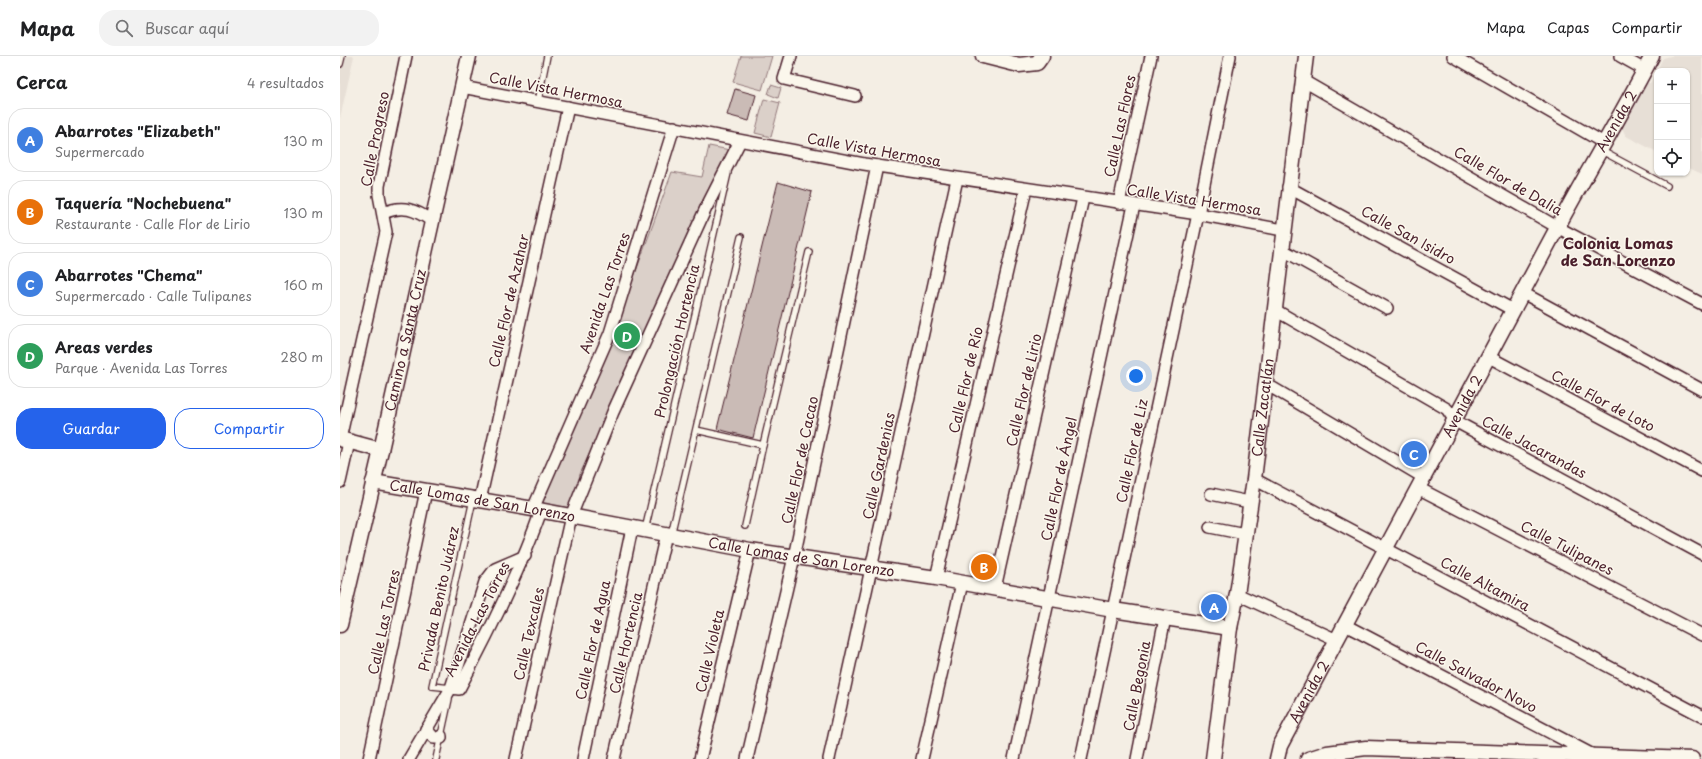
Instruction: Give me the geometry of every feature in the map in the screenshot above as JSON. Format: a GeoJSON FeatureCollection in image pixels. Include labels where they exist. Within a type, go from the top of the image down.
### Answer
{"type":"FeatureCollection","features":[{"type":"Feature","properties":{"kind":"street","name":"Calle Progreso"},"geometry":{"type":"LineString","coordinates":[[340,482],[343,440],[386,232],[384,213],[379,195],[379,186],[406,56]]}},
{"type":"Feature","properties":{"kind":"street","name":"Camino a Santa Cruz"},"geometry":{"type":"LineString","coordinates":[[340,625],[381,450],[469,56]]}},
{"type":"Feature","properties":{"kind":"street"},"geometry":{"type":"LineString","coordinates":[[791,56],[784,80],[856,96]]}},
{"type":"Feature","properties":{"kind":"street"},"geometry":{"type":"LineString","coordinates":[[983,56],[1019,64],[1040,59]]}},
{"type":"Feature","properties":{"kind":"street","name":"Calle Las Flores"},"geometry":{"type":"LineString","coordinates":[[1119,203],[1151,56]]}},
{"type":"Feature","properties":{"kind":"street","name":"Calle Flor de Liz"},"geometry":{"type":"LineString","coordinates":[[1082,759],[1198,214],[1230,56]]}},
{"type":"Feature","properties":{"kind":"street","name":"Calle Zacatlán"},"geometry":{"type":"LineString","coordinates":[[1213,759],[1230,628],[1237,594],[1249,502],[1254,479],[1275,310],[1288,188],[1306,56]]}},
{"type":"Feature","properties":{"kind":"street"},"geometry":{"type":"LineString","coordinates":[[1452,56],[1602,147]]}},
{"type":"Feature","properties":{"kind":"street"},"geometry":{"type":"LineString","coordinates":[[1620,56],[1645,70]]}},
{"type":"Feature","properties":{"kind":"street","name":"Avenida 2"},"geometry":{"type":"LineString","coordinates":[[1277,759],[1280,746],[1385,549],[1455,421],[1557,227],[1652,56]]}},
{"type":"Feature","properties":{"kind":"street","name":"Calle Flor de Dalia"},"geometry":{"type":"LineString","coordinates":[[1302,80],[1557,227],[1702,304]]}},
{"type":"Feature","properties":{"kind":"street","name":"Calle Vista Hermosa"},"geometry":{"type":"LineString","coordinates":[[462,87],[877,166],[1198,214],[1283,230]]}},
{"type":"Feature","properties":{"kind":"street","name":"Calle Flor de Azahar"},"geometry":{"type":"LineString","coordinates":[[476,500],[568,107]]}},
{"type":"Feature","properties":{"kind":"street","name":"Avenida Las Torres"},"geometry":{"type":"LineString","coordinates":[[451,688],[459,689],[525,556],[537,510],[610,333],[674,127]]}},
{"type":"Feature","properties":{"kind":"street"},"geometry":{"type":"LineString","coordinates":[[732,157],[740,141]]}},
{"type":"Feature","properties":{"kind":"street","name":"Calle Texcales"},"geometry":{"type":"LineString","coordinates":[[516,759],[571,516],[613,412],[699,222],[732,157]]}},
{"type":"Feature","properties":{"kind":"street","name":"Calle Flor de Cacao"},"geometry":{"type":"LineString","coordinates":[[747,759],[794,558],[877,166]]}},
{"type":"Feature","properties":{"kind":"street","name":"Calle Gardenias"},"geometry":{"type":"LineString","coordinates":[[829,759],[957,179]]}},
{"type":"Feature","properties":{"kind":"street","name":"Calle San Isidro"},"geometry":{"type":"LineString","coordinates":[[1288,188],[1513,310]]}},
{"type":"Feature","properties":{"kind":"street","name":"Calle Flor de Río"},"geometry":{"type":"LineString","coordinates":[[936,578],[1026,189]]}},
{"type":"Feature","properties":{"kind":"street","name":"Calle Flor de Lirio"},"geometry":{"type":"LineString","coordinates":[[995,588],[1083,198]]}},
{"type":"Feature","properties":{"kind":"street","name":"Calle Flor de Ángel"},"geometry":{"type":"LineString","coordinates":[[1014,759],[1134,205]]}},
{"type":"Feature","properties":{"kind":"street"},"geometry":{"type":"LineString","coordinates":[[384,213],[392,209],[406,208],[421,214],[432,221]]}},
{"type":"Feature","properties":{"kind":"street"},"geometry":{"type":"LineString","coordinates":[[1281,249],[1386,308]]}},
{"type":"Feature","properties":{"kind":"street"},"geometry":{"type":"LineString","coordinates":[[1523,293],[1702,390]]}},
{"type":"Feature","properties":{"kind":"street","name":"Calle Jacarandas"},"geometry":{"type":"LineString","coordinates":[[1275,310],[1447,409],[1455,421],[1702,554]]}},
{"type":"Feature","properties":{"kind":"street","name":"Calle Flor de Loto"},"geometry":{"type":"LineString","coordinates":[[1489,357],[1702,471]]}},
{"type":"Feature","properties":{"kind":"street","name":"Calle Tulipanes"},"geometry":{"type":"LineString","coordinates":[[1266,384],[1421,483],[1702,635]]}},
{"type":"Feature","properties":{"kind":"street"},"geometry":{"type":"LineString","coordinates":[[343,440],[381,450]]}},
{"type":"Feature","properties":{"kind":"street","name":"Calle Altamira"},"geometry":{"type":"LineString","coordinates":[[1254,479],[1702,716]]}},
{"type":"Feature","properties":{"kind":"street","name":"Calle Lomas de San Lorenzo"},"geometry":{"type":"LineString","coordinates":[[373,482],[571,516],[794,558],[936,578],[1113,610],[1230,628]]}},
{"type":"Feature","properties":{"kind":"street","name":"Calle Las Torres"},"geometry":{"type":"LineString","coordinates":[[369,759],[426,491]]}},
{"type":"Feature","properties":{"kind":"street"},"geometry":{"type":"LineString","coordinates":[[1211,494],[1249,502]]}},
{"type":"Feature","properties":{"kind":"street"},"geometry":{"type":"LineString","coordinates":[[1210,527],[1245,534]]}},
{"type":"Feature","properties":{"kind":"street","name":"Calle Flor de Agua"},"geometry":{"type":"LineString","coordinates":[[583,759],[639,529]]}},
{"type":"Feature","properties":{"kind":"street","name":"Calle Hortencia"},"geometry":{"type":"LineString","coordinates":[[614,759],[668,534]]}},
{"type":"Feature","properties":{"kind":"street","name":"Calle Violeta"},"geometry":{"type":"LineString","coordinates":[[700,759],[750,550]]}},
{"type":"Feature","properties":{"kind":"street","name":"Avenida Las Torres"},"geometry":{"type":"LineString","coordinates":[[409,759],[451,688],[485,582],[495,569],[525,556]]}},
{"type":"Feature","properties":{"kind":"street"},"geometry":{"type":"LineString","coordinates":[[922,759],[962,583]]}},
{"type":"Feature","properties":{"kind":"street"},"geometry":{"type":"LineString","coordinates":[[1237,594],[1337,640]]}},
{"type":"Feature","properties":{"kind":"street","name":"Calle Begonia"},"geometry":{"type":"LineString","coordinates":[[1137,759],[1166,618]]}},
{"type":"Feature","properties":{"kind":"street","name":"Calle Salvador Novo"},"geometry":{"type":"LineString","coordinates":[[1345,626],[1593,755]]}},
{"type":"Feature","properties":{"kind":"street"},"geometry":{"type":"LineString","coordinates":[[426,729],[434,738],[441,738],[441,736]]}},
{"type":"Feature","properties":{"kind":"street"},"geometry":{"type":"LineString","coordinates":[[1308,759],[1327,752],[1366,748],[1692,759]]}},
{"type":"Feature","properties":{"kind":"lane"},"geometry":{"type":"LineString","coordinates":[[340,64],[342,56]]}},
{"type":"Feature","properties":{"kind":"lane"},"geometry":{"type":"LineString","coordinates":[[538,101],[547,56]]}},
{"type":"Feature","properties":{"kind":"lane"},"geometry":{"type":"LineString","coordinates":[[1602,147],[1667,186]]}},
{"type":"Feature","properties":{"kind":"lane","name":"Prolongación Hortencia"},"geometry":{"type":"LineString","coordinates":[[639,529],[732,157]]}},
{"type":"Feature","properties":{"kind":"lane"},"geometry":{"type":"LineString","coordinates":[[668,534],[696,430],[741,237]]}},
{"type":"Feature","properties":{"kind":"lane"},"geometry":{"type":"LineString","coordinates":[[745,526],[809,252]]}},
{"type":"Feature","properties":{"kind":"lane"},"geometry":{"type":"LineString","coordinates":[[696,430],[764,446]]}},
{"type":"Feature","properties":{"kind":"lane","name":"Privada Benito Juárez"},"geometry":{"type":"LineString","coordinates":[[451,688],[432,686],[476,500]]}},
{"type":"Feature","properties":{"kind":"lane"},"geometry":{"type":"LineString","coordinates":[[436,759],[451,688]]}},
{"type":"Feature","properties":{"kind":"shaded area"},"geometry":{"type":"Polygon","coordinates":[[[340,56],[354,56],[340,118],[340,56]]]}},
{"type":"Feature","properties":{"kind":"shaded area"},"geometry":{"type":"Polygon","coordinates":[[[741,56],[772,56],[762,90],[733,82],[741,56]]]}},
{"type":"Feature","properties":{"kind":"shaded area"},"geometry":{"type":"Polygon","coordinates":[[[1671,56],[1702,56],[1702,174],[1690,168],[1690,68],[1658,68],[1663,58],[1671,56]]]}},
{"type":"Feature","properties":{"kind":"shaded area"},"geometry":{"type":"Polygon","coordinates":[[[1654,75],[1654,150],[1626,136],[1620,124],[1642,83],[1650,83],[1654,75]]]}},
{"type":"Feature","properties":{"kind":"shaded area"},"geometry":{"type":"Polygon","coordinates":[[[771,85],[781,88],[778,98],[768,94],[771,85]]]}},
{"type":"Feature","properties":{"kind":"shaded area"},"geometry":{"type":"Polygon","coordinates":[[[764,99],[780,103],[771,137],[755,133],[764,99]]]}},
{"type":"Feature","properties":{"kind":"shaded area"},"geometry":{"type":"Polygon","coordinates":[[[709,146],[730,150],[580,474],[572,515],[540,509],[619,318],[672,172],[702,177],[709,146]]]}},
{"type":"Feature","properties":{"kind":"building"},"geometry":{"type":"Polygon","coordinates":[[[735,89],[756,95],[749,121],[727,115],[735,89]]]}},
{"type":"Feature","properties":{"kind":"building"},"geometry":{"type":"Polygon","coordinates":[[[778,182],[812,192],[753,438],[717,429],[778,182]]]}},
{"type":"Feature","properties":{"kind":"place","name":"Areas verdes"},"geometry":{"type":"Point","coordinates":[627,336]}},
{"type":"Feature","properties":{"kind":"place","name":"Abarrotes \"Chema\""},"geometry":{"type":"Point","coordinates":[1414,454]}},
{"type":"Feature","properties":{"kind":"place","name":"Taquería \"Nochebuena\""},"geometry":{"type":"Point","coordinates":[984,567]}},
{"type":"Feature","properties":{"kind":"place","name":"Abarrotes \"Elizabeth\""},"geometry":{"type":"Point","coordinates":[1214,607]}},
{"type":"Feature","properties":{"kind":"district","name":"Colonia Lomas de San Lorenzo"},"geometry":{"type":"Point","coordinates":[1618,252]}}]}
